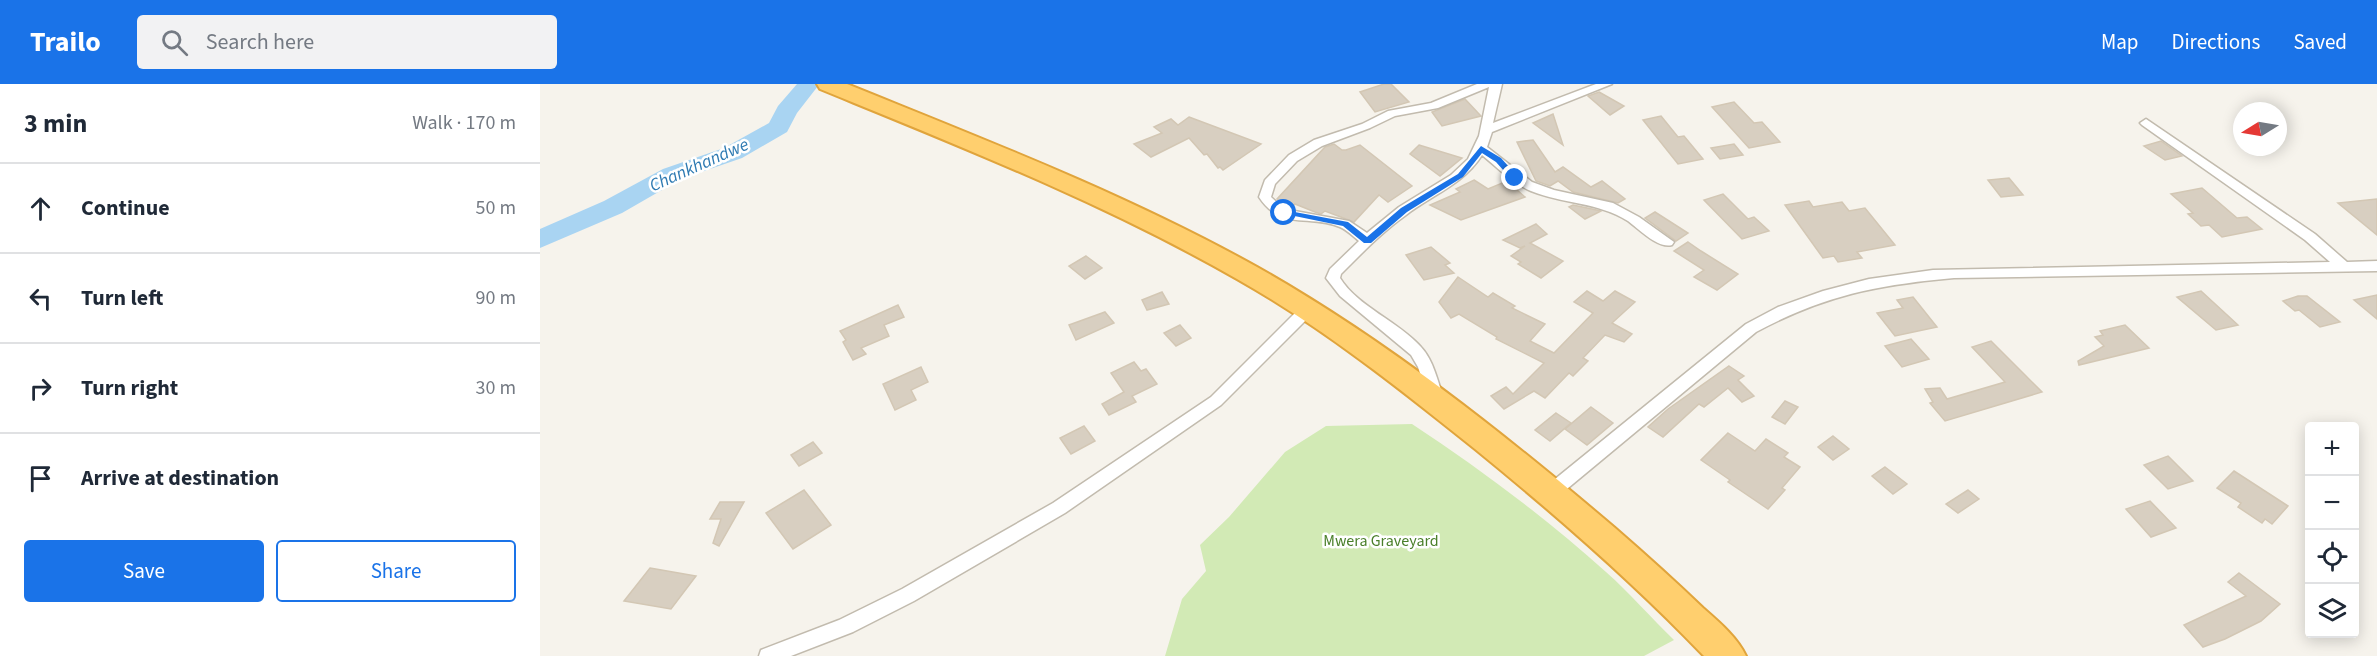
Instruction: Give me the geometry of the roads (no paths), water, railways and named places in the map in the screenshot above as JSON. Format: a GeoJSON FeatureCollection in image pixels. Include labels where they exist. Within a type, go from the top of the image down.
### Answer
{"type":"FeatureCollection","features":[{"type":"Feature","properties":{"kind":"highway"},"geometry":{"type":"LineString","coordinates":[[828,84],[1110,202],[1247,273],[1307,310],[1437,402],[1550,493],[1659,589],[1728,656]]}},
{"type":"Feature","properties":{"kind":"street"},"geometry":{"type":"LineString","coordinates":[[1368,241],[1345,224],[1295,216],[1274,209],[1265,197],[1269,183],[1293,158],[1318,142],[1366,126],[1392,113],[1434,106],[1487,84]]}},
{"type":"Feature","properties":{"kind":"street"},"geometry":{"type":"LineString","coordinates":[[1437,402],[1424,364],[1415,350],[1334,284],[1335,272],[1404,210],[1460,176],[1481,148],[1496,84]]}},
{"type":"Feature","properties":{"kind":"street"},"geometry":{"type":"LineString","coordinates":[[1485,130],[1606,84]]}},
{"type":"Feature","properties":{"kind":"street"},"geometry":{"type":"LineString","coordinates":[[2146,123],[2310,237],[2345,268]]}},
{"type":"Feature","properties":{"kind":"street"},"geometry":{"type":"LineString","coordinates":[[1481,148],[1498,160],[1515,178],[1530,187],[1601,203],[1667,242]]}},
{"type":"Feature","properties":{"kind":"street"},"geometry":{"type":"LineString","coordinates":[[1550,493],[1751,328],[1787,309],[1818,298],[1891,281],[1954,273],[2377,266]]}},
{"type":"Feature","properties":{"kind":"street"},"geometry":{"type":"LineString","coordinates":[[768,656],[846,626],[908,595],[1059,507],[1216,401],[1307,310]]}},
{"type":"Feature","properties":{"kind":"waterway","name":"Chankhandwe"},"geometry":{"type":"LineString","coordinates":[[540,239],[613,207],[672,174],[733,153],[779,127],[786,111],[807,86]]}},
{"type":"Feature","properties":{"kind":"park label","name":"Mwera Graveyard"},"geometry":{"type":"Point","coordinates":[1381,541]}}]}
